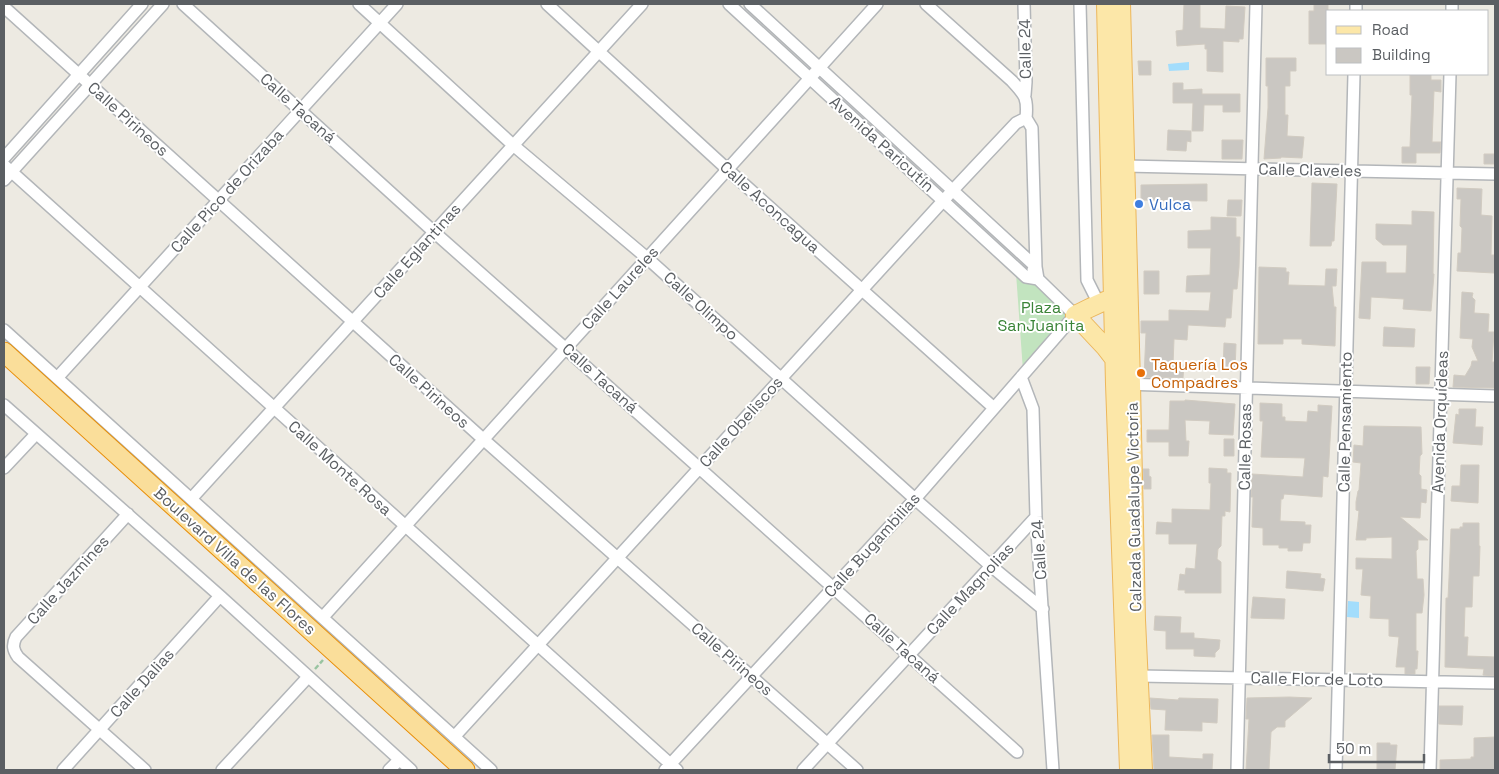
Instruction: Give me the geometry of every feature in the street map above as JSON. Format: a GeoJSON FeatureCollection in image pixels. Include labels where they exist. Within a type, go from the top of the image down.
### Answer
{"type":"FeatureCollection","features":[{"type":"Feature","properties":{"kind":"highway","name":"Boulevard Villa de las Flores"},"geometry":{"type":"LineString","coordinates":[[4,352],[466,770]]}},
{"type":"Feature","properties":{"kind":"highway","name":"Boulevard Villa de las Flores"},"geometry":{"type":"LineString","coordinates":[[4,369],[446,770]]}},
{"type":"Feature","properties":{"kind":"main road","name":"Calzada Guadalupe Victoria"},"geometry":{"type":"LineString","coordinates":[[1106,4],[1112,292],[1122,326],[1129,770]]}},
{"type":"Feature","properties":{"kind":"main road","name":"Calzada Guadalupe Victoria"},"geometry":{"type":"LineString","coordinates":[[1112,292],[1125,166],[1121,4]]}},
{"type":"Feature","properties":{"kind":"main road"},"geometry":{"type":"LineString","coordinates":[[1075,315],[1112,292]]}},
{"type":"Feature","properties":{"kind":"main road"},"geometry":{"type":"LineString","coordinates":[[1075,315],[1122,326]]}},
{"type":"Feature","properties":{"kind":"main road"},"geometry":{"type":"LineString","coordinates":[[1075,315],[1105,347],[1114,360]]}},
{"type":"Feature","properties":{"kind":"main road","name":"Calzada Guadalupe Victoria"},"geometry":{"type":"LineString","coordinates":[[1122,326],[1114,360],[1123,384],[1133,500],[1143,770]]}},
{"type":"Feature","properties":{"kind":"street"},"geometry":{"type":"LineString","coordinates":[[4,158],[142,4]]}},
{"type":"Feature","properties":{"kind":"street"},"geometry":{"type":"LineString","coordinates":[[6,172],[90,85],[163,4]]}},
{"type":"Feature","properties":{"kind":"street","name":"Calle Tacaná"},"geometry":{"type":"LineString","coordinates":[[183,4],[434,232],[1017,752]]}},
{"type":"Feature","properties":{"kind":"street","name":"Calle Olimpo"},"geometry":{"type":"LineString","coordinates":[[359,4],[513,145],[647,258],[915,499],[1042,609]]}},
{"type":"Feature","properties":{"kind":"street","name":"Calle Pico de Orizaba"},"geometry":{"type":"LineString","coordinates":[[58,378],[397,4]]}},
{"type":"Feature","properties":{"kind":"street","name":"Calle Aconcagua"},"geometry":{"type":"LineString","coordinates":[[547,4],[994,408]]}},
{"type":"Feature","properties":{"kind":"street","name":"Calle Eglantinas"},"geometry":{"type":"LineString","coordinates":[[191,499],[642,4]]}},
{"type":"Feature","properties":{"kind":"street","name":"Avenida Paricutín"},"geometry":{"type":"LineString","coordinates":[[728,4],[1026,277]]}},
{"type":"Feature","properties":{"kind":"street","name":"Avenida Paricutín"},"geometry":{"type":"LineString","coordinates":[[750,4],[1036,267]]}},
{"type":"Feature","properties":{"kind":"street","name":"Calle Laureles"},"geometry":{"type":"LineString","coordinates":[[323,617],[877,4]]}},
{"type":"Feature","properties":{"kind":"street"},"geometry":{"type":"LineString","coordinates":[[926,4],[1012,81],[1025,95]]}},
{"type":"Feature","properties":{"kind":"street","name":"Calle 24"},"geometry":{"type":"LineString","coordinates":[[1024,4],[1026,114]]}},
{"type":"Feature","properties":{"kind":"street"},"geometry":{"type":"LineString","coordinates":[[1080,4],[1087,280],[1112,292]]}},
{"type":"Feature","properties":{"kind":"street","name":"Calle Rosas"},"geometry":{"type":"LineString","coordinates":[[1237,770],[1256,4]]}},
{"type":"Feature","properties":{"kind":"street","name":"Calle Pirineos"},"geometry":{"type":"LineString","coordinates":[[4,7],[482,439],[857,770]]}},
{"type":"Feature","properties":{"kind":"street","name":"Calle Pensamiento"},"geometry":{"type":"LineString","coordinates":[[1336,770],[1354,75]]}},
{"type":"Feature","properties":{"kind":"street","name":"Avenida Orquídeas"},"geometry":{"type":"LineString","coordinates":[[1430,770],[1450,75]]}},
{"type":"Feature","properties":{"kind":"street"},"geometry":{"type":"LineString","coordinates":[[1026,114],[1032,128],[1036,267],[1038,279]]}},
{"type":"Feature","properties":{"kind":"street","name":"Calle Obeliscos"},"geometry":{"type":"LineString","coordinates":[[454,737],[953,190],[1026,114]]}},
{"type":"Feature","properties":{"kind":"street","name":"Calle Claveles"},"geometry":{"type":"LineString","coordinates":[[1125,166],[1495,174]]}},
{"type":"Feature","properties":{"kind":"street","name":"Calle Monte Rosa"},"geometry":{"type":"LineString","coordinates":[[6,172],[140,287],[671,768]]}},
{"type":"Feature","properties":{"kind":"street"},"geometry":{"type":"LineString","coordinates":[[1026,277],[1036,267]]}},
{"type":"Feature","properties":{"kind":"street"},"geometry":{"type":"LineString","coordinates":[[1026,277],[1038,279],[1075,315]]}},
{"type":"Feature","properties":{"kind":"street","name":"Calle Bugambilias"},"geometry":{"type":"LineString","coordinates":[[671,768],[751,676],[915,499],[1075,315]]}},
{"type":"Feature","properties":{"kind":"street"},"geometry":{"type":"LineString","coordinates":[[4,330],[490,770]]}},
{"type":"Feature","properties":{"kind":"street","name":"Calle 24"},"geometry":{"type":"LineString","coordinates":[[1021,377],[1033,409],[1036,517],[1053,770]]}},
{"type":"Feature","properties":{"kind":"street"},"geometry":{"type":"LineString","coordinates":[[1123,384],[1495,396]]}},
{"type":"Feature","properties":{"kind":"street"},"geometry":{"type":"LineString","coordinates":[[4,405],[220,596],[411,770]]}},
{"type":"Feature","properties":{"kind":"street"},"geometry":{"type":"LineString","coordinates":[[4,468],[36,434]]}},
{"type":"Feature","properties":{"kind":"street","name":"Calle Jazmines"},"geometry":{"type":"LineString","coordinates":[[100,730],[18,657],[13,648],[13,643],[128,514]]}},
{"type":"Feature","properties":{"kind":"street","name":"Calle Magnolias"},"geometry":{"type":"LineString","coordinates":[[803,770],[1036,517]]}},
{"type":"Feature","properties":{"kind":"street","name":"Calle Dalias"},"geometry":{"type":"LineString","coordinates":[[63,770],[220,596]]}},
{"type":"Feature","properties":{"kind":"street"},"geometry":{"type":"LineString","coordinates":[[222,770],[308,676]]}},
{"type":"Feature","properties":{"kind":"street","name":"Calle Flor de Loto"},"geometry":{"type":"LineString","coordinates":[[1139,676],[1495,683]]}},
{"type":"Feature","properties":{"kind":"street"},"geometry":{"type":"LineString","coordinates":[[100,730],[145,770]]}},
{"type":"Feature","properties":{"kind":"street"},"geometry":{"type":"LineString","coordinates":[[390,770],[399,760]]}},
{"type":"Feature","properties":{"kind":"green space","name":"Plaza SanJuanita"},"geometry":{"type":"Polygon","coordinates":[[[1016,273],[1030,277],[1074,315],[1023,371],[1016,273]]]}},
{"type":"Feature","properties":{"kind":"water"},"geometry":{"type":"Polygon","coordinates":[[[1189,62],[1189,70],[1169,71],[1168,64],[1189,62]]]}},
{"type":"Feature","properties":{"kind":"water"},"geometry":{"type":"Polygon","coordinates":[[[1348,601],[1359,602],[1359,618],[1347,617],[1348,601]]]}},
{"type":"Feature","properties":{"kind":"building"},"geometry":{"type":"Polygon","coordinates":[[[1184,4],[1200,4],[1200,28],[1225,29],[1226,6],[1245,7],[1243,39],[1239,39],[1239,42],[1223,41],[1223,72],[1207,71],[1207,49],[1205,49],[1205,44],[1177,46],[1176,31],[1183,30],[1184,4]]]}},
{"type":"Feature","properties":{"kind":"building"},"geometry":{"type":"Polygon","coordinates":[[[1314,4],[1328,4],[1328,10],[1326,10],[1326,44],[1309,44],[1309,11],[1314,11],[1314,4]]]}},
{"type":"Feature","properties":{"kind":"building"},"geometry":{"type":"Polygon","coordinates":[[[1266,58],[1296,58],[1296,71],[1290,71],[1290,86],[1285,86],[1285,115],[1288,115],[1287,136],[1304,137],[1302,158],[1281,157],[1264,159],[1268,108],[1266,58]]]}},
{"type":"Feature","properties":{"kind":"building"},"geometry":{"type":"Polygon","coordinates":[[[1138,61],[1151,61],[1151,75],[1139,75],[1138,61]]]}},
{"type":"Feature","properties":{"kind":"building"},"geometry":{"type":"Polygon","coordinates":[[[1410,75],[1431,75],[1431,80],[1441,80],[1441,92],[1434,91],[1432,142],[1441,142],[1440,153],[1416,153],[1416,163],[1402,163],[1402,147],[1410,147],[1412,95],[1410,95],[1410,75]]]}},
{"type":"Feature","properties":{"kind":"building"},"geometry":{"type":"Polygon","coordinates":[[[1173,83],[1183,83],[1183,90],[1202,89],[1202,94],[1240,94],[1240,112],[1223,112],[1223,105],[1204,105],[1203,131],[1192,131],[1193,103],[1173,103],[1173,83]]]}},
{"type":"Feature","properties":{"kind":"building"},"geometry":{"type":"Polygon","coordinates":[[[1168,130],[1191,131],[1191,142],[1187,141],[1186,151],[1167,150],[1168,130]]]}},
{"type":"Feature","properties":{"kind":"building"},"geometry":{"type":"Polygon","coordinates":[[[1222,140],[1243,140],[1242,159],[1222,159],[1222,140]]]}},
{"type":"Feature","properties":{"kind":"building"},"geometry":{"type":"Polygon","coordinates":[[[1484,154],[1495,154],[1495,164],[1484,164],[1484,154]]]}},
{"type":"Feature","properties":{"kind":"building"},"geometry":{"type":"Polygon","coordinates":[[[1312,183],[1337,184],[1334,241],[1332,241],[1331,246],[1310,246],[1312,183]]]}},
{"type":"Feature","properties":{"kind":"building"},"geometry":{"type":"Polygon","coordinates":[[[1207,184],[1207,201],[1141,200],[1141,185],[1207,184]]]}},
{"type":"Feature","properties":{"kind":"building"},"geometry":{"type":"Polygon","coordinates":[[[1457,188],[1482,189],[1481,215],[1492,216],[1491,255],[1495,255],[1494,273],[1457,271],[1458,253],[1461,253],[1462,228],[1460,226],[1461,199],[1457,199],[1457,188]]]}},
{"type":"Feature","properties":{"kind":"building"},"geometry":{"type":"Polygon","coordinates":[[[1228,200],[1242,200],[1241,216],[1227,216],[1228,200]]]}},
{"type":"Feature","properties":{"kind":"building"},"geometry":{"type":"Polygon","coordinates":[[[1412,211],[1434,212],[1434,274],[1431,311],[1403,309],[1404,299],[1371,297],[1370,319],[1359,318],[1362,262],[1386,262],[1386,273],[1406,273],[1407,245],[1383,245],[1376,239],[1376,224],[1412,225],[1412,211]]]}},
{"type":"Feature","properties":{"kind":"building"},"geometry":{"type":"Polygon","coordinates":[[[1211,217],[1236,218],[1236,237],[1240,237],[1237,289],[1233,289],[1231,318],[1226,318],[1225,327],[1188,325],[1187,340],[1174,339],[1173,365],[1184,365],[1183,378],[1144,377],[1146,333],[1141,333],[1141,321],[1169,321],[1169,310],[1209,311],[1211,292],[1186,292],[1187,276],[1210,275],[1211,248],[1188,248],[1188,231],[1211,230],[1211,217]]]}},
{"type":"Feature","properties":{"kind":"building"},"geometry":{"type":"Polygon","coordinates":[[[1259,267],[1286,268],[1286,272],[1289,272],[1288,285],[1325,286],[1326,269],[1337,269],[1336,286],[1332,286],[1334,307],[1336,307],[1335,346],[1302,344],[1302,339],[1283,339],[1283,344],[1258,344],[1259,267]]]}},
{"type":"Feature","properties":{"kind":"building"},"geometry":{"type":"Polygon","coordinates":[[[1144,271],[1159,271],[1159,294],[1144,294],[1144,271]]]}},
{"type":"Feature","properties":{"kind":"building"},"geometry":{"type":"Polygon","coordinates":[[[1462,292],[1473,293],[1472,297],[1475,300],[1474,313],[1489,314],[1488,332],[1494,332],[1492,362],[1495,362],[1495,388],[1453,387],[1454,375],[1465,376],[1472,361],[1478,361],[1472,347],[1473,339],[1460,338],[1462,292]]]}},
{"type":"Feature","properties":{"kind":"building"},"geometry":{"type":"Polygon","coordinates":[[[1384,327],[1415,329],[1414,347],[1383,346],[1384,327]]]}},
{"type":"Feature","properties":{"kind":"building"},"geometry":{"type":"Polygon","coordinates":[[[1224,343],[1236,344],[1235,371],[1223,371],[1224,343]]]}},
{"type":"Feature","properties":{"kind":"building"},"geometry":{"type":"Polygon","coordinates":[[[1416,367],[1430,367],[1429,384],[1416,384],[1416,367]]]}},
{"type":"Feature","properties":{"kind":"building"},"geometry":{"type":"Polygon","coordinates":[[[1185,400],[1235,404],[1233,435],[1209,434],[1210,421],[1185,420],[1186,441],[1189,441],[1188,456],[1169,456],[1169,442],[1147,442],[1147,430],[1169,430],[1170,401],[1185,400]]]}},
{"type":"Feature","properties":{"kind":"building"},"geometry":{"type":"Polygon","coordinates":[[[1260,403],[1282,404],[1282,417],[1285,417],[1285,421],[1307,422],[1308,411],[1318,412],[1318,405],[1332,406],[1328,477],[1323,476],[1322,497],[1284,494],[1283,499],[1281,499],[1280,521],[1305,522],[1305,525],[1311,525],[1310,543],[1303,543],[1302,551],[1288,551],[1288,548],[1279,548],[1279,545],[1263,545],[1263,528],[1252,527],[1252,474],[1303,477],[1305,458],[1261,457],[1263,421],[1260,421],[1260,403]]]}},
{"type":"Feature","properties":{"kind":"building"},"geometry":{"type":"Polygon","coordinates":[[[1459,409],[1476,409],[1475,427],[1483,427],[1482,445],[1453,443],[1456,414],[1459,415],[1459,409]]]}},
{"type":"Feature","properties":{"kind":"building"},"geometry":{"type":"Polygon","coordinates":[[[1364,426],[1421,427],[1422,454],[1420,456],[1419,474],[1421,476],[1421,489],[1427,490],[1426,503],[1421,502],[1420,518],[1400,517],[1428,540],[1418,540],[1418,549],[1416,551],[1417,579],[1423,579],[1424,595],[1422,613],[1416,613],[1416,651],[1418,651],[1415,674],[1405,674],[1405,667],[1396,667],[1399,637],[1389,636],[1389,619],[1370,618],[1371,596],[1361,595],[1363,569],[1356,569],[1356,558],[1392,559],[1392,537],[1356,540],[1359,511],[1356,510],[1356,502],[1361,463],[1353,462],[1354,445],[1363,446],[1364,426]]]}},
{"type":"Feature","properties":{"kind":"building"},"geometry":{"type":"Polygon","coordinates":[[[1224,439],[1234,439],[1234,456],[1224,456],[1224,439]]]}},
{"type":"Feature","properties":{"kind":"building"},"geometry":{"type":"Polygon","coordinates":[[[1461,465],[1479,465],[1478,503],[1451,501],[1452,486],[1460,486],[1461,465]]]}},
{"type":"Feature","properties":{"kind":"building"},"geometry":{"type":"Polygon","coordinates":[[[1209,468],[1227,469],[1227,473],[1231,473],[1230,512],[1225,511],[1225,516],[1222,516],[1221,546],[1218,549],[1217,559],[1221,562],[1221,593],[1185,593],[1185,590],[1178,590],[1180,574],[1185,575],[1186,568],[1195,569],[1197,544],[1169,544],[1169,534],[1156,534],[1157,522],[1172,523],[1172,509],[1210,510],[1211,483],[1209,483],[1209,468]]]}},
{"type":"Feature","properties":{"kind":"building"},"geometry":{"type":"Polygon","coordinates":[[[1143,469],[1149,469],[1151,489],[1144,489],[1143,469]]]}},
{"type":"Feature","properties":{"kind":"building"},"geometry":{"type":"Polygon","coordinates":[[[1463,523],[1479,523],[1480,546],[1479,576],[1473,576],[1472,607],[1465,607],[1464,637],[1468,637],[1467,656],[1495,657],[1495,676],[1483,675],[1484,669],[1445,667],[1446,598],[1448,598],[1451,529],[1460,529],[1460,527],[1463,527],[1463,523]]]}},
{"type":"Feature","properties":{"kind":"building"},"geometry":{"type":"Polygon","coordinates":[[[1287,571],[1321,574],[1320,578],[1325,579],[1323,591],[1286,588],[1287,571]]]}},
{"type":"Feature","properties":{"kind":"building"},"geometry":{"type":"Polygon","coordinates":[[[1253,597],[1285,599],[1284,619],[1251,618],[1253,597]]]}},
{"type":"Feature","properties":{"kind":"building"},"geometry":{"type":"Polygon","coordinates":[[[1155,616],[1181,617],[1180,633],[1194,633],[1194,638],[1220,640],[1219,649],[1215,653],[1215,657],[1194,656],[1194,649],[1166,649],[1166,631],[1154,630],[1155,616]]]}},
{"type":"Feature","properties":{"kind":"building"},"geometry":{"type":"Polygon","coordinates":[[[1150,698],[1178,700],[1179,698],[1218,699],[1217,723],[1202,722],[1202,731],[1165,730],[1166,710],[1151,709],[1150,698]]]}},
{"type":"Feature","properties":{"kind":"building"},"geometry":{"type":"Polygon","coordinates":[[[1247,698],[1312,698],[1285,721],[1285,727],[1277,727],[1271,732],[1269,770],[1246,770],[1249,719],[1246,719],[1247,698]]]}},
{"type":"Feature","properties":{"kind":"building"},"geometry":{"type":"Polygon","coordinates":[[[1439,706],[1463,706],[1462,725],[1439,724],[1439,706]]]}},
{"type":"Feature","properties":{"kind":"building"},"geometry":{"type":"Polygon","coordinates":[[[1152,735],[1169,735],[1169,757],[1203,759],[1203,754],[1213,754],[1212,770],[1154,770],[1152,735]]]}},
{"type":"Feature","properties":{"kind":"building"},"geometry":{"type":"Polygon","coordinates":[[[1495,737],[1495,770],[1440,770],[1440,760],[1471,759],[1471,757],[1474,757],[1474,738],[1495,737]]]}},
{"type":"Feature","properties":{"kind":"building"},"geometry":{"type":"Polygon","coordinates":[[[1377,743],[1397,745],[1395,770],[1377,770],[1377,743]]]}},
{"type":"Feature","properties":{"kind":"place","name":"Vulca"},"geometry":{"type":"Point","coordinates":[1139,204]}},
{"type":"Feature","properties":{"kind":"place","name":"Taquería Los Compadres"},"geometry":{"type":"Point","coordinates":[1141,373]}}]}
